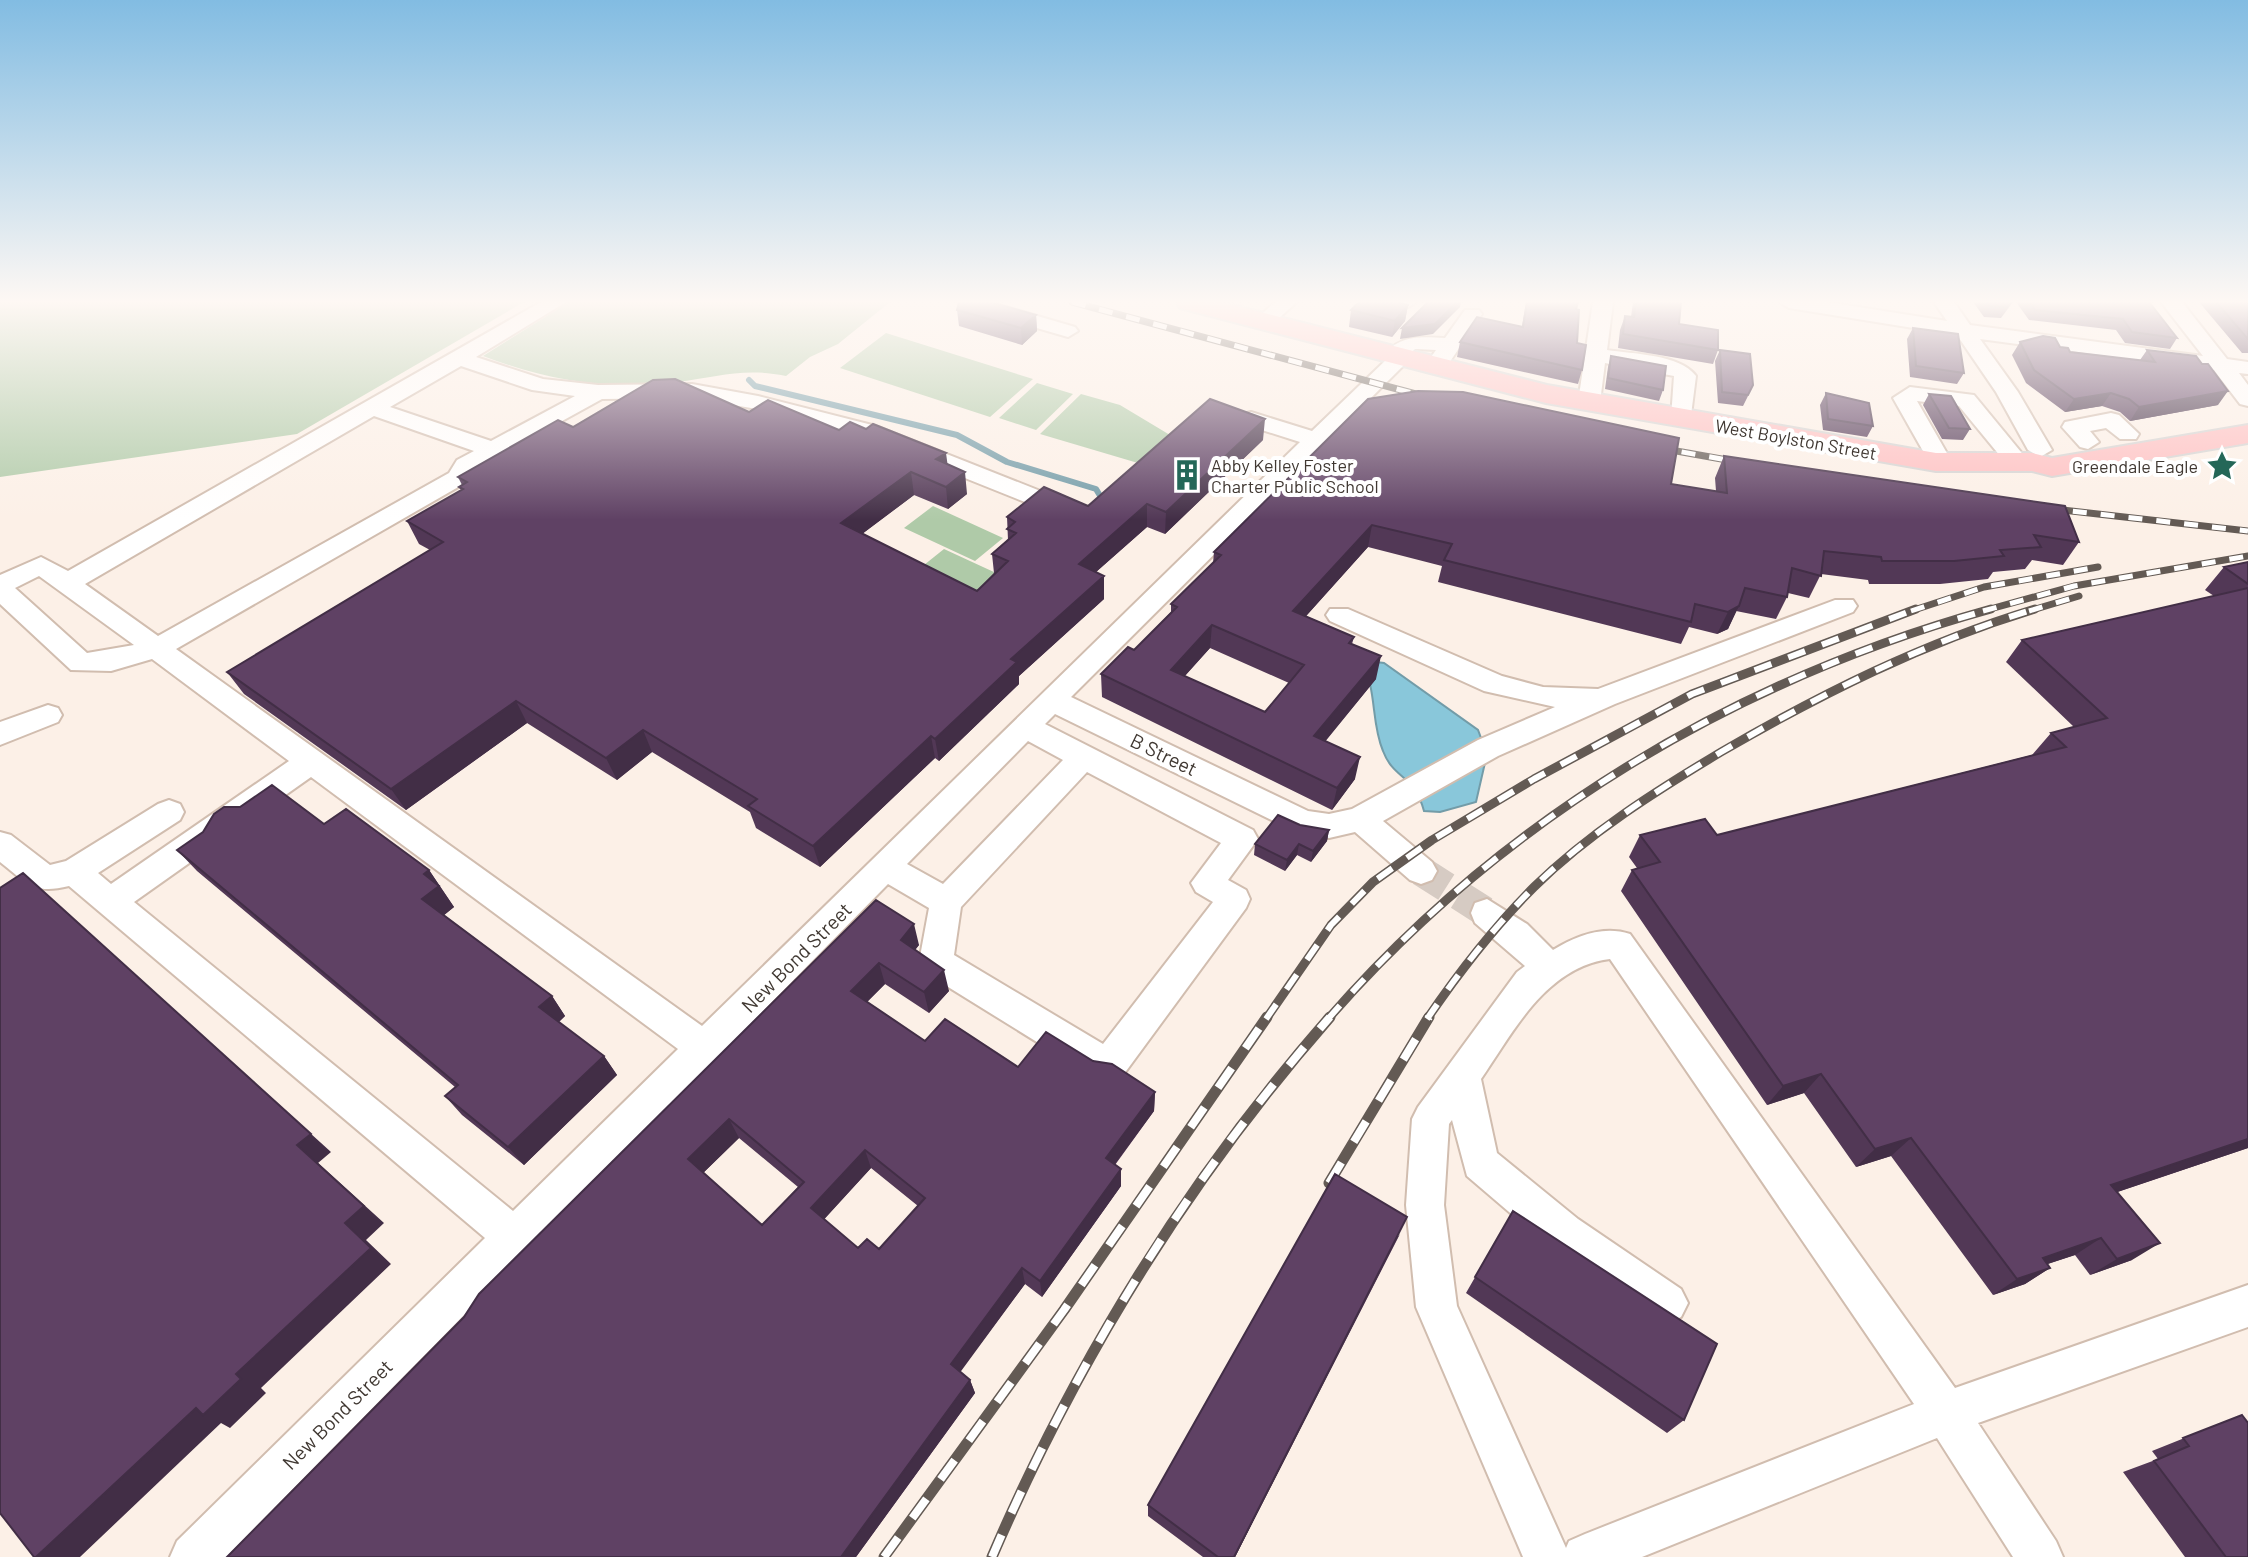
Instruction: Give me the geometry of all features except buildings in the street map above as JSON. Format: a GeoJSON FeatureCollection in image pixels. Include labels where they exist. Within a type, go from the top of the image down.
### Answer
{"type":"FeatureCollection","features":[{"type":"Feature","properties":{"kind":"main road","name":"West Boylston Street"},"geometry":{"type":"LineString","coordinates":[[1502,375],[1589,402],[1940,462],[2030,458],[2088,442],[2248,413]]}},
{"type":"Feature","properties":{"kind":"main road","name":"West Boylston Street"},"geometry":{"type":"LineString","coordinates":[[2030,458],[2052,467],[2091,463],[2248,434]]}},
{"type":"Feature","properties":{"kind":"street"},"geometry":{"type":"LineString","coordinates":[[67,583],[431,375]]}},
{"type":"Feature","properties":{"kind":"street"},"geometry":{"type":"LineString","coordinates":[[509,375],[540,385],[598,392],[692,391],[758,403],[868,431],[1044,501]]}},
{"type":"Feature","properties":{"kind":"street","name":"New Bond Street"},"geometry":{"type":"LineString","coordinates":[[193,1557],[1380,375]]}},
{"type":"Feature","properties":{"kind":"street"},"geometry":{"type":"LineString","coordinates":[[1589,402],[1593,375]]}},
{"type":"Feature","properties":{"kind":"street"},"geometry":{"type":"LineString","coordinates":[[1682,418],[1684,375]]}},
{"type":"Feature","properties":{"kind":"street"},"geometry":{"type":"LineString","coordinates":[[1994,375],[2007,392],[2030,458]]}},
{"type":"Feature","properties":{"kind":"street"},"geometry":{"type":"LineString","coordinates":[[2229,375],[2248,399]]}},
{"type":"Feature","properties":{"kind":"street"},"geometry":{"type":"LineString","coordinates":[[598,392],[465,465],[459,477],[155,649],[111,661],[81,663],[0,587],[41,565],[67,583],[155,649],[705,1049]]}},
{"type":"Feature","properties":{"kind":"street"},"geometry":{"type":"LineString","coordinates":[[1940,462],[1904,398],[1910,394],[1966,400],[2030,458]]}},
{"type":"Feature","properties":{"kind":"street"},"geometry":{"type":"LineString","coordinates":[[374,409],[495,450]]}},
{"type":"Feature","properties":{"kind":"street"},"geometry":{"type":"LineString","coordinates":[[1251,419],[1316,440]]}},
{"type":"Feature","properties":{"kind":"street"},"geometry":{"type":"LineString","coordinates":[[1421,871],[1360,819],[1488,748],[1605,697],[1844,606]]}},
{"type":"Feature","properties":{"kind":"street"},"geometry":{"type":"LineString","coordinates":[[1339,615],[1494,684],[1543,697],[1605,697]]}},
{"type":"Feature","properties":{"kind":"street","name":"B Street"},"geometry":{"type":"LineString","coordinates":[[1052,700],[1303,822],[1329,826],[1360,819]]}},
{"type":"Feature","properties":{"kind":"street"},"geometry":{"type":"LineString","coordinates":[[0,734],[48,715]]}},
{"type":"Feature","properties":{"kind":"street"},"geometry":{"type":"LineString","coordinates":[[1025,727],[1242,839],[1207,883],[1234,899],[1108,1066],[936,962],[946,902],[1083,757]]}},
{"type":"Feature","properties":{"kind":"street"},"geometry":{"type":"LineString","coordinates":[[109,902],[310,762]]}},
{"type":"Feature","properties":{"kind":"street"},"geometry":{"type":"LineString","coordinates":[[0,844],[45,879],[74,872],[169,812]]}},
{"type":"Feature","properties":{"kind":"street"},"geometry":{"type":"LineString","coordinates":[[74,872],[96,840]]}},
{"type":"Feature","properties":{"kind":"street"},"geometry":{"type":"LineString","coordinates":[[885,867],[946,902]]}},
{"type":"Feature","properties":{"kind":"street"},"geometry":{"type":"LineString","coordinates":[[74,872],[515,1238]]}},
{"type":"Feature","properties":{"kind":"street"},"geometry":{"type":"LineString","coordinates":[[1487,913],[1515,934],[1549,968]]}},
{"type":"Feature","properties":{"kind":"street"},"geometry":{"type":"LineString","coordinates":[[1546,1557],[1437,1307],[1425,1205],[1431,1119],[1529,982],[1584,948],[1618,944],[1946,1413],[2040,1557]]}},
{"type":"Feature","properties":{"kind":"street"},"geometry":{"type":"LineString","coordinates":[[1462,1077],[1480,1163],[1564,1233],[1667,1303]]}},
{"type":"Feature","properties":{"kind":"street"},"geometry":{"type":"LineString","coordinates":[[1585,1557],[1946,1413],[2248,1306]]}},
{"type":"Feature","properties":{"kind":"green space"},"geometry":{"type":"Polygon","coordinates":[[[0,375],[399,375],[297,434],[0,477],[0,375]]]}},
{"type":"Feature","properties":{"kind":"green space"},"geometry":{"type":"Polygon","coordinates":[[[544,375],[726,375],[625,385],[544,375]]]}},
{"type":"Feature","properties":{"kind":"green space"},"geometry":{"type":"Polygon","coordinates":[[[860,375],[1019,375],[1033,379],[990,417],[860,375]]]}},
{"type":"Feature","properties":{"kind":"green space"},"geometry":{"type":"Polygon","coordinates":[[[1037,383],[1073,394],[1036,430],[999,418],[1037,383]]]}},
{"type":"Feature","properties":{"kind":"green space"},"geometry":{"type":"Polygon","coordinates":[[[1081,394],[1120,405],[1175,438],[1148,466],[1040,434],[1081,394]]]}},
{"type":"Feature","properties":{"kind":"green space"},"geometry":{"type":"Polygon","coordinates":[[[933,506],[1003,538],[975,561],[904,528],[933,506]]]}},
{"type":"Feature","properties":{"kind":"green space"},"geometry":{"type":"Polygon","coordinates":[[[944,549],[996,573],[978,611],[909,577],[944,549]]]}},
{"type":"Feature","properties":{"kind":"water"},"geometry":{"type":"Polygon","coordinates":[[[1360,660],[1384,663],[1478,730],[1487,754],[1476,802],[1440,812],[1424,811],[1415,790],[1393,767],[1383,751],[1376,728],[1372,693],[1360,660]]]}},
{"type":"Feature","properties":{"kind":"waterway"},"geometry":{"type":"LineString","coordinates":[[749,380],[755,386],[957,435],[1007,462],[1096,489],[1105,504]]}},
{"type":"Feature","properties":{"kind":"tunnel"},"geometry":{"type":"LineString","coordinates":[[1421,871],[1487,913]]}},
{"type":"Feature","properties":{"kind":"railway"},"geometry":{"type":"LineString","coordinates":[[1344,375],[1427,397]]}},
{"type":"Feature","properties":{"kind":"railway"},"geometry":{"type":"LineString","coordinates":[[1654,447],[1744,463]]}},
{"type":"Feature","properties":{"kind":"railway"},"geometry":{"type":"LineString","coordinates":[[2045,508],[2248,531]]}},
{"type":"Feature","properties":{"kind":"railway"},"geometry":{"type":"LineString","coordinates":[[1983,611],[2074,586],[2248,556]]}},
{"type":"Feature","properties":{"kind":"railway"},"geometry":{"type":"LineString","coordinates":[[1911,611],[1984,587],[2098,567]]}},
{"type":"Feature","properties":{"kind":"railway"},"geometry":{"type":"LineString","coordinates":[[2029,611],[2079,596]]}},
{"type":"Feature","properties":{"kind":"railway"},"geometry":{"type":"LineString","coordinates":[[1266,1019],[1331,925],[1373,882],[1432,840],[1534,779],[1692,694],[1916,609]]}},
{"type":"Feature","properties":{"kind":"railway"},"geometry":{"type":"LineString","coordinates":[[1328,1019],[1396,947],[1469,880],[1547,820],[1629,765],[1715,717],[1804,675],[1896,639],[1991,609]]}},
{"type":"Feature","properties":{"kind":"railway"},"geometry":{"type":"LineString","coordinates":[[1427,1019],[1478,950],[1534,887],[1600,831],[1648,798],[1721,752],[1874,671],[1953,637],[2035,609]]}},
{"type":"Feature","properties":{"kind":"railway"},"geometry":{"type":"LineString","coordinates":[[884,1557],[1064,1310],[1267,1017]]}},
{"type":"Feature","properties":{"kind":"railway"},"geometry":{"type":"LineString","coordinates":[[992,1557],[1061,1412],[1140,1274],[1229,1142],[1330,1017]]}},
{"type":"Feature","properties":{"kind":"railway"},"geometry":{"type":"LineString","coordinates":[[1329,1183],[1429,1017]]}},
{"type":"Feature","properties":{"kind":"place","name":"Greendale Eagle"},"geometry":{"type":"Point","coordinates":[2222,466]}},
{"type":"Feature","properties":{"kind":"place","name":"Abby Kelley Foster Charter Public School"},"geometry":{"type":"Point","coordinates":[1187,475]}}]}
